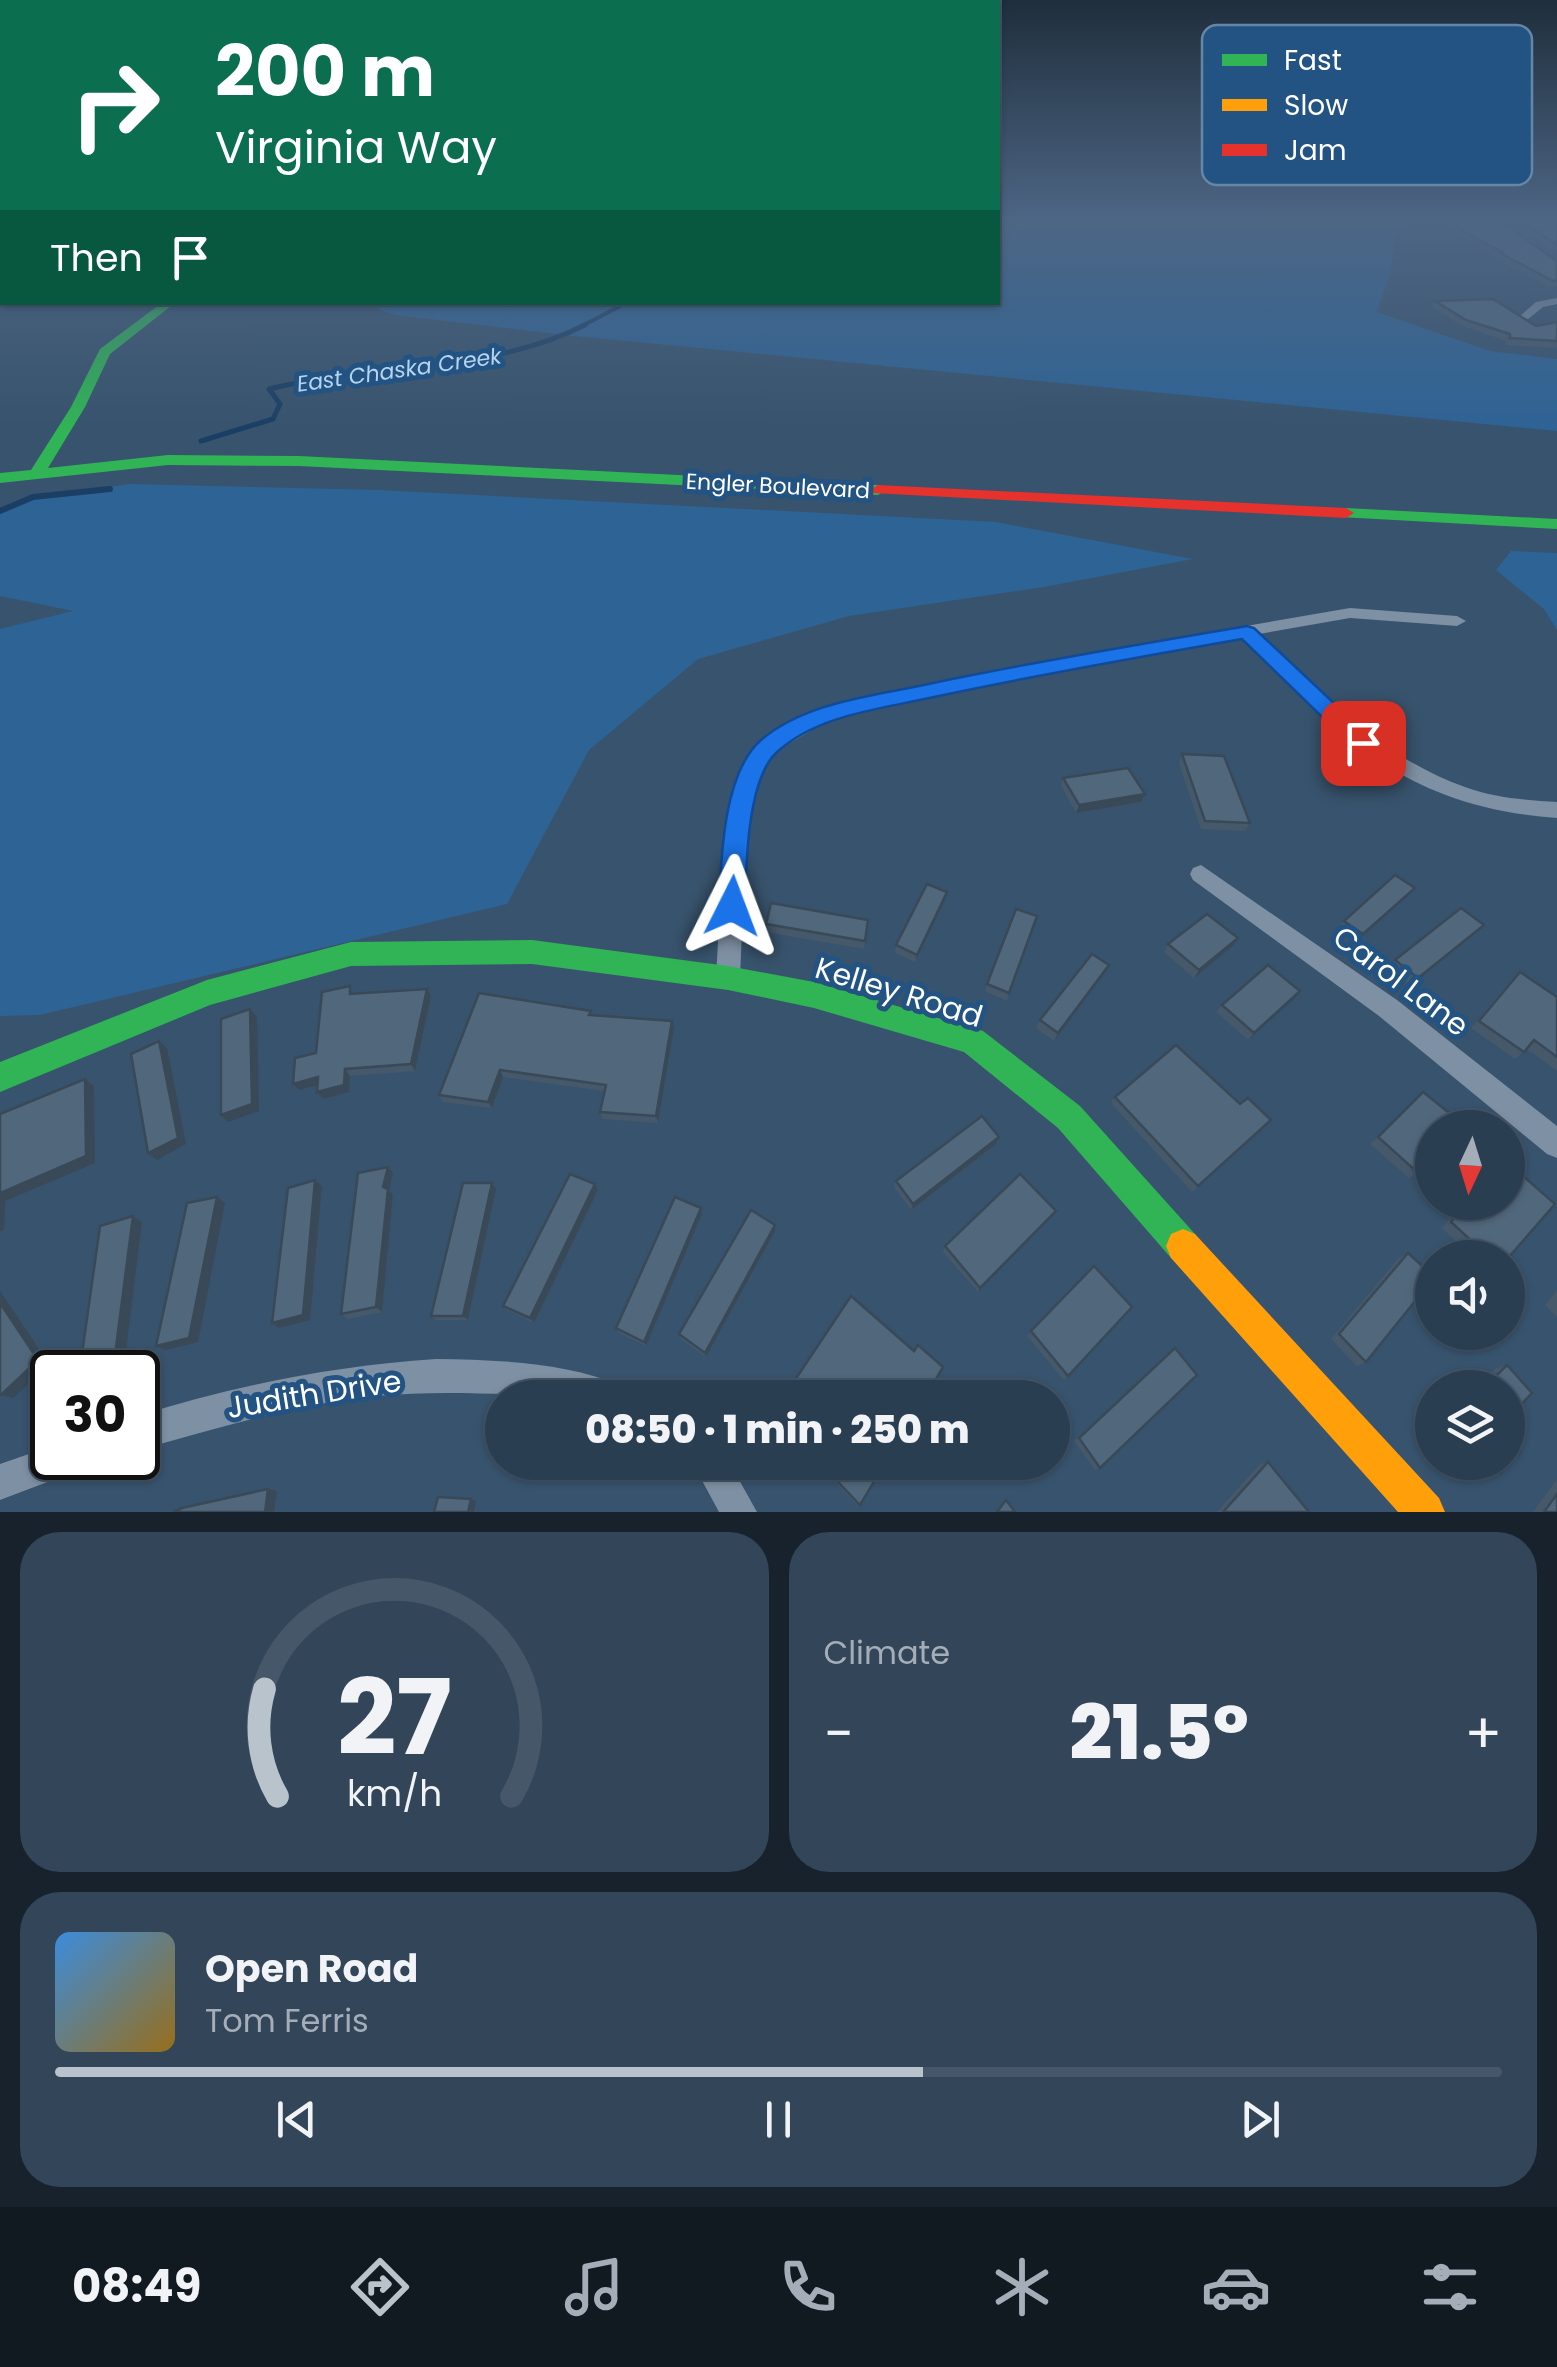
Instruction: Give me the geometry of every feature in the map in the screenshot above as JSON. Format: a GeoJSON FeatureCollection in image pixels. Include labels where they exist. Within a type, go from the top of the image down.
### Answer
{"type":"FeatureCollection","features":[{"type":"Feature","properties":{"kind":"main road"},"geometry":{"type":"LineString","coordinates":[[37,473],[78,407],[105,352],[166,305]]}},
{"type":"Feature","properties":{"kind":"main road","name":"Engler Boulevard"},"geometry":{"type":"LineString","coordinates":[[0,478],[168,460],[298,461],[1557,524]]}},
{"type":"Feature","properties":{"kind":"main road","name":"Kelley Road"},"geometry":{"type":"LineString","coordinates":[[0,1077],[207,993],[351,954],[532,952],[728,978],[814,994],[972,1040],[1069,1117],[1360,1444],[1426,1512]]}},
{"type":"Feature","properties":{"kind":"street"},"geometry":{"type":"LineString","coordinates":[[1524,317],[1540,304],[1557,301]]}},
{"type":"Feature","properties":{"kind":"street"},"geometry":{"type":"LineString","coordinates":[[728,978],[735,834],[754,766],[769,746],[823,714],[1038,668],[1350,613],[1457,622]]}},
{"type":"Feature","properties":{"kind":"street"},"geometry":{"type":"LineString","coordinates":[[1247,632],[1323,708],[1402,770],[1492,801],[1557,810]]}},
{"type":"Feature","properties":{"kind":"street","name":"Carol Lane"},"geometry":{"type":"LineString","coordinates":[[1202,874],[1388,1008],[1557,1144]]}},
{"type":"Feature","properties":{"kind":"street","name":"Judith Drive"},"geometry":{"type":"LineString","coordinates":[[160,1425],[199,1412],[360,1380],[483,1376],[514,1380]]}},
{"type":"Feature","properties":{"kind":"street"},"geometry":{"type":"LineString","coordinates":[[0,1482],[30,1471]]}},
{"type":"Feature","properties":{"kind":"street"},"geometry":{"type":"LineString","coordinates":[[719,1480],[739,1512]]}},
{"type":"Feature","properties":{"kind":"shaded area"},"geometry":{"type":"Polygon","coordinates":[[[1000,289],[1385,289],[1377,312],[1490,351],[1557,359],[1557,431],[565,335],[395,315],[377,309],[383,305],[1000,305],[1000,289]]]}},
{"type":"Feature","properties":{"kind":"shaded area"},"geometry":{"type":"Polygon","coordinates":[[[130,484],[379,490],[996,522],[1193,559],[1044,587],[849,616],[698,659],[589,750],[507,904],[40,1015],[0,1016],[0,629],[73,611],[0,596],[0,513],[38,497],[130,484]]]}},
{"type":"Feature","properties":{"kind":"shaded area"},"geometry":{"type":"Polygon","coordinates":[[[1511,551],[1557,553],[1557,630],[1544,609],[1496,570],[1511,551]]]}},
{"type":"Feature","properties":{"kind":"building"},"geometry":{"type":"Polygon","coordinates":[[[1493,299],[1536,326],[1557,322],[1557,341],[1510,338],[1510,334],[1466,320],[1435,301],[1493,299]]]}},
{"type":"Feature","properties":{"kind":"building"},"geometry":{"type":"Polygon","coordinates":[[[1182,754],[1224,756],[1250,823],[1205,821],[1182,754]]]}},
{"type":"Feature","properties":{"kind":"building"},"geometry":{"type":"Polygon","coordinates":[[[1128,768],[1145,794],[1079,805],[1063,778],[1128,768]]]}},
{"type":"Feature","properties":{"kind":"building"},"geometry":{"type":"Polygon","coordinates":[[[1395,875],[1415,888],[1363,934],[1344,921],[1395,875]]]}},
{"type":"Feature","properties":{"kind":"building"},"geometry":{"type":"Polygon","coordinates":[[[927,884],[947,892],[917,955],[896,945],[927,884]]]}},
{"type":"Feature","properties":{"kind":"building"},"geometry":{"type":"Polygon","coordinates":[[[771,903],[868,920],[865,941],[766,924],[771,903]]]}},
{"type":"Feature","properties":{"kind":"building"},"geometry":{"type":"Polygon","coordinates":[[[1461,908],[1484,925],[1418,978],[1395,960],[1461,908]]]}},
{"type":"Feature","properties":{"kind":"building"},"geometry":{"type":"Polygon","coordinates":[[[1016,909],[1037,916],[1009,993],[987,984],[1016,909]]]}},
{"type":"Feature","properties":{"kind":"building"},"geometry":{"type":"Polygon","coordinates":[[[1207,914],[1238,938],[1199,970],[1168,944],[1207,914]]]}},
{"type":"Feature","properties":{"kind":"building"},"geometry":{"type":"Polygon","coordinates":[[[1092,954],[1109,965],[1058,1033],[1040,1020],[1092,954]]]}},
{"type":"Feature","properties":{"kind":"building"},"geometry":{"type":"Polygon","coordinates":[[[1268,965],[1300,991],[1254,1033],[1222,1005],[1268,965]]]}},
{"type":"Feature","properties":{"kind":"building"},"geometry":{"type":"Polygon","coordinates":[[[1520,972],[1557,997],[1557,1057],[1534,1040],[1524,1052],[1479,1021],[1520,972]]]}},
{"type":"Feature","properties":{"kind":"building"},"geometry":{"type":"Polygon","coordinates":[[[350,986],[350,994],[427,989],[411,1064],[345,1069],[344,1085],[317,1092],[318,1077],[293,1084],[295,1058],[316,1053],[322,992],[350,986]]]}},
{"type":"Feature","properties":{"kind":"building"},"geometry":{"type":"Polygon","coordinates":[[[479,993],[591,1011],[589,1015],[672,1021],[656,1116],[600,1112],[606,1085],[500,1070],[488,1102],[439,1095],[479,993]]]}},
{"type":"Feature","properties":{"kind":"building"},"geometry":{"type":"Polygon","coordinates":[[[250,1009],[252,1104],[221,1115],[221,1019],[250,1009]]]}},
{"type":"Feature","properties":{"kind":"building"},"geometry":{"type":"Polygon","coordinates":[[[159,1041],[178,1138],[148,1153],[131,1054],[159,1041]]]}},
{"type":"Feature","properties":{"kind":"building"},"geometry":{"type":"Polygon","coordinates":[[[1176,1045],[1240,1104],[1248,1098],[1271,1120],[1198,1186],[1115,1097],[1176,1045]]]}},
{"type":"Feature","properties":{"kind":"building"},"geometry":{"type":"Polygon","coordinates":[[[85,1079],[86,1156],[0,1193],[0,1114],[85,1079]]]}},
{"type":"Feature","properties":{"kind":"building"},"geometry":{"type":"Polygon","coordinates":[[[1423,1092],[1446,1110],[1415,1110],[1415,1170],[1378,1137],[1423,1092]]]}},
{"type":"Feature","properties":{"kind":"building"},"geometry":{"type":"Polygon","coordinates":[[[982,1116],[999,1137],[913,1204],[896,1181],[982,1116]]]}},
{"type":"Feature","properties":{"kind":"building"},"geometry":{"type":"Polygon","coordinates":[[[388,1167],[383,1187],[388,1189],[376,1307],[341,1314],[358,1173],[388,1167]]]}},
{"type":"Feature","properties":{"kind":"building"},"geometry":{"type":"Polygon","coordinates":[[[570,1174],[595,1184],[530,1318],[503,1306],[570,1174]]]}},
{"type":"Feature","properties":{"kind":"building"},"geometry":{"type":"Polygon","coordinates":[[[1020,1174],[1056,1211],[980,1288],[945,1246],[1020,1174]]]}},
{"type":"Feature","properties":{"kind":"building"},"geometry":{"type":"Polygon","coordinates":[[[1525,1178],[1555,1204],[1524,1240],[1470,1240],[1451,1222],[1525,1220],[1525,1178]]]}},
{"type":"Feature","properties":{"kind":"building"},"geometry":{"type":"Polygon","coordinates":[[[315,1180],[303,1315],[272,1323],[288,1188],[315,1180]]]}},
{"type":"Feature","properties":{"kind":"building"},"geometry":{"type":"Polygon","coordinates":[[[463,1183],[492,1183],[463,1316],[431,1316],[463,1183]]]}},
{"type":"Feature","properties":{"kind":"building"},"geometry":{"type":"Polygon","coordinates":[[[217,1197],[189,1338],[156,1346],[187,1203],[217,1197]]]}},
{"type":"Feature","properties":{"kind":"building"},"geometry":{"type":"Polygon","coordinates":[[[675,1197],[701,1208],[644,1342],[616,1328],[675,1197]]]}},
{"type":"Feature","properties":{"kind":"building"},"geometry":{"type":"Polygon","coordinates":[[[751,1210],[775,1225],[705,1353],[679,1334],[751,1210]]]}},
{"type":"Feature","properties":{"kind":"building"},"geometry":{"type":"Polygon","coordinates":[[[133,1216],[116,1350],[83,1350],[100,1226],[133,1216]]]}},
{"type":"Feature","properties":{"kind":"building"},"geometry":{"type":"Polygon","coordinates":[[[1408,1253],[1415,1259],[1415,1301],[1366,1362],[1339,1334],[1408,1253]]]}},
{"type":"Feature","properties":{"kind":"building"},"geometry":{"type":"Polygon","coordinates":[[[1094,1266],[1132,1307],[1068,1376],[1031,1331],[1094,1266]]]}},
{"type":"Feature","properties":{"kind":"building"},"geometry":{"type":"Polygon","coordinates":[[[851,1296],[914,1351],[918,1345],[943,1367],[935,1380],[795,1380],[851,1296]]]}},
{"type":"Feature","properties":{"kind":"building"},"geometry":{"type":"Polygon","coordinates":[[[0,1303],[31,1350],[30,1368],[0,1394],[0,1303]]]}},
{"type":"Feature","properties":{"kind":"building"},"geometry":{"type":"Polygon","coordinates":[[[1175,1348],[1197,1375],[1100,1468],[1079,1438],[1175,1348]]]}},
{"type":"Feature","properties":{"kind":"building"},"geometry":{"type":"Polygon","coordinates":[[[1268,1462],[1309,1512],[1223,1512],[1268,1462]]]}},
{"type":"Feature","properties":{"kind":"building"},"geometry":{"type":"Polygon","coordinates":[[[836,1480],[875,1480],[860,1505],[836,1480]]]}},
{"type":"Feature","properties":{"kind":"building"},"geometry":{"type":"Polygon","coordinates":[[[268,1489],[265,1512],[173,1512],[182,1508],[268,1489]]]}},
{"type":"Feature","properties":{"kind":"building"},"geometry":{"type":"Polygon","coordinates":[[[1557,1494],[1557,1512],[1544,1512],[1557,1494]]]}},
{"type":"Feature","properties":{"kind":"building"},"geometry":{"type":"Polygon","coordinates":[[[438,1497],[471,1499],[468,1512],[434,1512],[438,1497]]]}},
{"type":"Feature","properties":{"kind":"building"},"geometry":{"type":"Polygon","coordinates":[[[1006,1500],[1015,1512],[997,1512],[1006,1500]]]}},
{"type":"Feature","properties":{"kind":"waterway","name":"East Chaska Creek"},"geometry":{"type":"LineString","coordinates":[[580,327],[622,305]]}},
{"type":"Feature","properties":{"kind":"waterway","name":"East Chaska Creek"},"geometry":{"type":"LineString","coordinates":[[201,441],[273,419],[280,404],[269,389],[470,360],[548,341],[585,325]]}},
{"type":"Feature","properties":{"kind":"waterway","name":"East Chaska Creek"},"geometry":{"type":"LineString","coordinates":[[0,511],[33,497],[110,489]]}},
{"type":"Feature","properties":{"kind":"traffic: fast"},"geometry":{"type":"LineString","coordinates":[[37,473],[78,407],[105,352],[167,305]]}},
{"type":"Feature","properties":{"kind":"traffic: fast"},"geometry":{"type":"LineString","coordinates":[[0,478],[168,460],[299,461],[878,490]]}},
{"type":"Feature","properties":{"kind":"traffic: fast"},"geometry":{"type":"LineString","coordinates":[[1346,513],[1557,524]]}},
{"type":"Feature","properties":{"kind":"traffic: fast"},"geometry":{"type":"LineString","coordinates":[[0,1077],[207,993],[351,954],[532,952],[728,978],[814,995],[973,1041],[1069,1117],[1183,1246]]}},
{"type":"Feature","properties":{"kind":"traffic: slow"},"geometry":{"type":"LineString","coordinates":[[1183,1246],[1425,1512]]}},
{"type":"Feature","properties":{"kind":"traffic: jam"},"geometry":{"type":"LineString","coordinates":[[878,490],[1346,513]]}},
{"type":"Feature","properties":{"kind":"route"},"geometry":{"type":"LineString","coordinates":[[732,906],[735,834],[754,766],[769,746],[823,714],[1038,668],[1247,632],[1363,743]]}}]}
